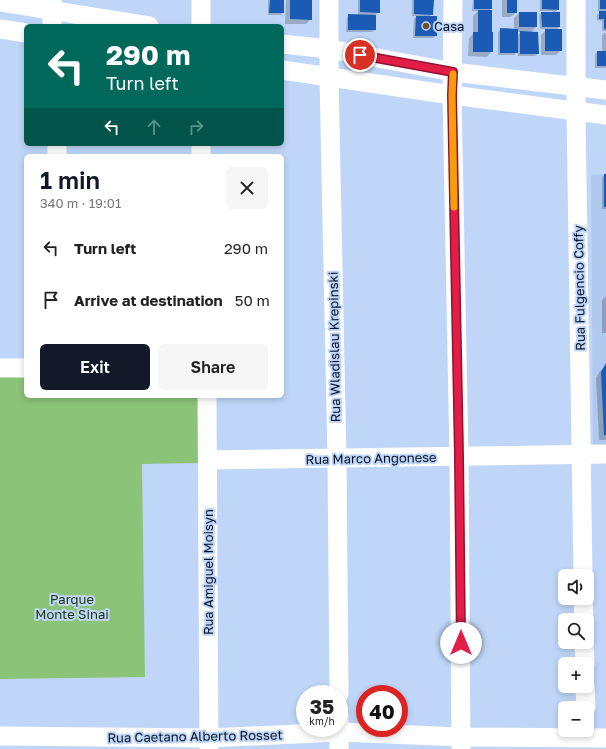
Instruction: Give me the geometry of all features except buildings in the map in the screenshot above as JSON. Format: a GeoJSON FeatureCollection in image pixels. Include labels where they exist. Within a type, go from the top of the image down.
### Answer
{"type":"FeatureCollection","features":[{"type":"Feature","properties":{"kind":"street"},"geometry":{"type":"LineString","coordinates":[[201,0],[201,24]]}},
{"type":"Feature","properties":{"kind":"street","name":"Rua Wladislau Krepinski"},"geometry":{"type":"LineString","coordinates":[[329,0],[329,76],[337,459],[339,685]]}},
{"type":"Feature","properties":{"kind":"street"},"geometry":{"type":"LineString","coordinates":[[453,0],[452,95],[459,456],[461,743]]}},
{"type":"Feature","properties":{"kind":"street","name":"Rua Fulgencio Coffy"},"geometry":{"type":"LineString","coordinates":[[576,0],[576,112],[583,569]]}},
{"type":"Feature","properties":{"kind":"street"},"geometry":{"type":"LineString","coordinates":[[0,2],[52,12],[135,24]]}},
{"type":"Feature","properties":{"kind":"street"},"geometry":{"type":"LineString","coordinates":[[0,29],[24,33]]}},
{"type":"Feature","properties":{"kind":"street"},"geometry":{"type":"LineString","coordinates":[[284,44],[329,49],[453,72],[606,90]]}},
{"type":"Feature","properties":{"kind":"street"},"geometry":{"type":"LineString","coordinates":[[284,70],[452,95],[606,115]]}},
{"type":"Feature","properties":{"kind":"street"},"geometry":{"type":"LineString","coordinates":[[0,368],[24,368]]}},
{"type":"Feature","properties":{"kind":"street","name":"Rua Amiguel Moisyn"},"geometry":{"type":"LineString","coordinates":[[207,398],[209,743]]}},
{"type":"Feature","properties":{"kind":"street","name":"Rua Marco Angonese"},"geometry":{"type":"LineString","coordinates":[[208,460],[606,454]]}},
{"type":"Feature","properties":{"kind":"street","name":"Rua Caetano Alberto Rosset"},"geometry":{"type":"LineString","coordinates":[[0,736],[72,743],[339,741],[461,743],[606,738]]}},
{"type":"Feature","properties":{"kind":"shaded area"},"geometry":{"type":"Polygon","coordinates":[[[606,174],[606,448],[593,448],[591,175],[606,174]]]}},
{"type":"Feature","properties":{"kind":"green space","name":"Parque Monte Sinai"},"geometry":{"type":"Polygon","coordinates":[[[24,374],[24,398],[199,398],[200,463],[142,464],[145,677],[0,679],[0,375],[24,374]]]}},
{"type":"Feature","properties":{"kind":"slow traffic"},"geometry":{"type":"LineString","coordinates":[[453,74],[454,207]]}},
{"type":"Feature","properties":{"kind":"place","name":"Casa"},"geometry":{"type":"Point","coordinates":[426,26]}},
{"type":"Feature","properties":{"kind":"route"},"geometry":{"type":"LineString","coordinates":[[360,55],[453,72],[452,95],[461,643]]}}]}
